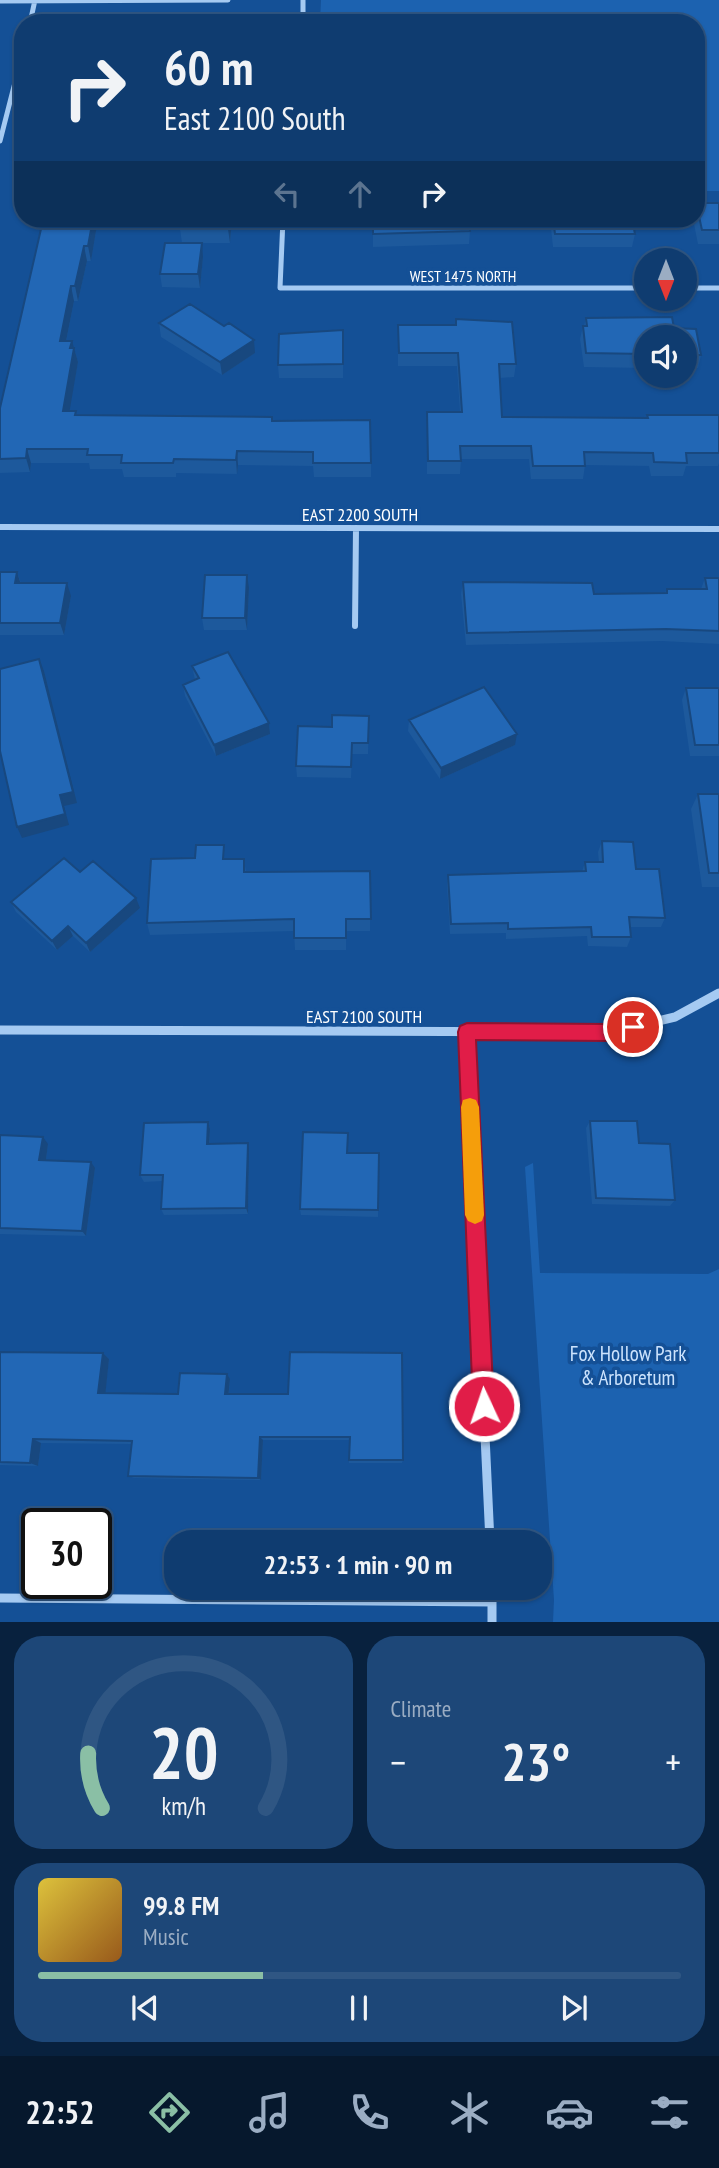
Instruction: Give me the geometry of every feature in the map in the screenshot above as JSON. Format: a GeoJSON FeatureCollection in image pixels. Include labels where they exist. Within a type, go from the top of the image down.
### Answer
{"type":"FeatureCollection","features":[{"type":"Feature","properties":{"kind":"street"},"geometry":{"type":"LineString","coordinates":[[0,1],[228,0]]}},
{"type":"Feature","properties":{"kind":"street"},"geometry":{"type":"LineString","coordinates":[[0,141],[14,86]]}},
{"type":"Feature","properties":{"kind":"street","name":"WEST 1475 NORTH"},"geometry":{"type":"LineString","coordinates":[[283,228],[280,288],[634,288]]}},
{"type":"Feature","properties":{"kind":"street"},"geometry":{"type":"LineString","coordinates":[[697,288],[719,288]]}},
{"type":"Feature","properties":{"kind":"street","name":"EAST 2200 SOUTH"},"geometry":{"type":"LineString","coordinates":[[0,527],[719,529]]}},
{"type":"Feature","properties":{"kind":"street"},"geometry":{"type":"LineString","coordinates":[[355,626],[356,528]]}},
{"type":"Feature","properties":{"kind":"street","name":"EAST 2100 SOUTH"},"geometry":{"type":"LineString","coordinates":[[0,1030],[611,1032],[675,1017],[719,993]]}},
{"type":"Feature","properties":{"kind":"street"},"geometry":{"type":"LineString","coordinates":[[467,1032],[489,1530]]}},
{"type":"Feature","properties":{"kind":"street"},"geometry":{"type":"LineString","coordinates":[[0,1598],[492,1602],[492,1622]]}},
{"type":"Feature","properties":{"kind":"green space"},"geometry":{"type":"Polygon","coordinates":[[[321,0],[719,0],[719,191],[705,191],[705,14],[320,14],[321,0]]]}},
{"type":"Feature","properties":{"kind":"green space","name":"Fox Hollow Park & Arboretum"},"geometry":{"type":"Polygon","coordinates":[[[533,1163],[540,1273],[708,1274],[719,1269],[719,1622],[553,1622],[552,1530],[549,1530],[525,1167],[533,1163]]]}},
{"type":"Feature","properties":{"kind":"building"},"geometry":{"type":"Polygon","coordinates":[[[705,203],[719,203],[719,230],[702,230],[705,228],[705,203]]]}},
{"type":"Feature","properties":{"kind":"building"},"geometry":{"type":"Polygon","coordinates":[[[91,228],[88,246],[84,246],[75,286],[71,286],[60,341],[72,341],[70,348],[74,348],[63,411],[76,411],[75,415],[272,417],[272,421],[370,420],[371,463],[313,463],[313,452],[237,451],[236,460],[174,459],[173,463],[121,463],[122,455],[87,455],[88,449],[27,449],[26,458],[0,459],[0,408],[41,229],[91,228]]]}},
{"type":"Feature","properties":{"kind":"building"},"geometry":{"type":"Polygon","coordinates":[[[180,228],[228,228],[228,229],[180,228]]]}},
{"type":"Feature","properties":{"kind":"building"},"geometry":{"type":"Polygon","coordinates":[[[373,228],[470,228],[470,231],[373,234],[373,228]]]}},
{"type":"Feature","properties":{"kind":"building"},"geometry":{"type":"Polygon","coordinates":[[[554,228],[634,228],[635,234],[555,234],[554,228]]]}},
{"type":"Feature","properties":{"kind":"building"},"geometry":{"type":"Polygon","coordinates":[[[165,243],[202,243],[198,274],[160,274],[165,243]]]}},
{"type":"Feature","properties":{"kind":"building"},"geometry":{"type":"Polygon","coordinates":[[[190,304],[224,326],[229,323],[254,340],[220,362],[159,323],[190,304]]]}},
{"type":"Feature","properties":{"kind":"building"},"geometry":{"type":"Polygon","coordinates":[[[672,317],[673,325],[634,325],[634,354],[586,353],[583,326],[587,326],[586,318],[672,317]]]}},
{"type":"Feature","properties":{"kind":"building"},"geometry":{"type":"Polygon","coordinates":[[[456,319],[512,322],[516,364],[499,364],[502,417],[648,418],[647,415],[719,415],[719,453],[686,453],[687,463],[654,462],[653,453],[584,452],[585,466],[533,466],[531,446],[460,446],[461,461],[428,461],[427,412],[462,412],[458,353],[399,353],[398,325],[456,325],[456,319]]]}},
{"type":"Feature","properties":{"kind":"building"},"geometry":{"type":"Polygon","coordinates":[[[343,330],[343,364],[278,365],[279,334],[343,330]]]}},
{"type":"Feature","properties":{"kind":"building"},"geometry":{"type":"Polygon","coordinates":[[[697,334],[701,355],[697,355],[697,334]]]}},
{"type":"Feature","properties":{"kind":"building"},"geometry":{"type":"Polygon","coordinates":[[[0,572],[17,572],[15,583],[67,583],[60,623],[0,623],[0,572]]]}},
{"type":"Feature","properties":{"kind":"building"},"geometry":{"type":"Polygon","coordinates":[[[205,575],[247,575],[245,618],[202,618],[205,575]]]}},
{"type":"Feature","properties":{"kind":"building"},"geometry":{"type":"Polygon","coordinates":[[[705,578],[719,578],[719,631],[666,629],[467,633],[463,582],[592,583],[594,594],[667,593],[667,589],[707,589],[705,578]]]}},
{"type":"Feature","properties":{"kind":"building"},"geometry":{"type":"Polygon","coordinates":[[[228,652],[269,723],[214,745],[183,685],[199,678],[192,666],[228,652]]]}},
{"type":"Feature","properties":{"kind":"building"},"geometry":{"type":"Polygon","coordinates":[[[39,659],[73,792],[60,795],[65,814],[17,827],[0,751],[0,669],[39,659]]]}},
{"type":"Feature","properties":{"kind":"building"},"geometry":{"type":"Polygon","coordinates":[[[484,687],[517,734],[441,768],[409,720],[484,687]]]}},
{"type":"Feature","properties":{"kind":"building"},"geometry":{"type":"Polygon","coordinates":[[[686,688],[719,688],[719,745],[695,745],[686,688]]]}},
{"type":"Feature","properties":{"kind":"building"},"geometry":{"type":"Polygon","coordinates":[[[332,715],[369,716],[368,743],[352,743],[351,767],[296,766],[298,726],[332,727],[332,715]]]}},
{"type":"Feature","properties":{"kind":"building"},"geometry":{"type":"Polygon","coordinates":[[[698,794],[719,794],[719,873],[709,873],[698,794]]]}},
{"type":"Feature","properties":{"kind":"building"},"geometry":{"type":"Polygon","coordinates":[[[602,841],[633,842],[636,869],[659,869],[665,918],[629,917],[631,937],[592,937],[591,927],[508,929],[508,923],[451,924],[448,875],[586,871],[585,862],[603,862],[602,841]]]}},
{"type":"Feature","properties":{"kind":"building"},"geometry":{"type":"Polygon","coordinates":[[[196,845],[224,845],[223,859],[244,859],[244,872],[370,871],[371,919],[346,919],[346,938],[294,938],[294,919],[147,923],[151,859],[195,858],[196,845]]]}},
{"type":"Feature","properties":{"kind":"building"},"geometry":{"type":"Polygon","coordinates":[[[64,858],[80,872],[93,861],[136,898],[86,943],[68,926],[52,941],[11,902],[64,858]]]}},
{"type":"Feature","properties":{"kind":"building"},"geometry":{"type":"Polygon","coordinates":[[[590,1121],[637,1121],[639,1143],[670,1144],[675,1200],[596,1198],[590,1121]]]}},
{"type":"Feature","properties":{"kind":"building"},"geometry":{"type":"Polygon","coordinates":[[[208,1122],[207,1144],[248,1143],[246,1208],[161,1209],[163,1175],[140,1175],[144,1123],[208,1122]]]}},
{"type":"Feature","properties":{"kind":"building"},"geometry":{"type":"Polygon","coordinates":[[[303,1132],[348,1133],[347,1153],[379,1153],[378,1210],[300,1209],[303,1132]]]}},
{"type":"Feature","properties":{"kind":"building"},"geometry":{"type":"Polygon","coordinates":[[[0,1135],[43,1137],[39,1160],[91,1162],[82,1231],[0,1228],[0,1135]]]}},
{"type":"Feature","properties":{"kind":"building"},"geometry":{"type":"Polygon","coordinates":[[[0,1352],[103,1353],[98,1393],[178,1394],[180,1373],[227,1374],[225,1394],[288,1394],[290,1352],[402,1353],[403,1460],[349,1460],[350,1437],[260,1437],[258,1478],[128,1476],[132,1441],[33,1439],[30,1463],[0,1462],[0,1352]]]}},
{"type":"Feature","properties":{"kind":"slow traffic"},"geometry":{"type":"LineString","coordinates":[[470,1107],[475,1215]]}},
{"type":"Feature","properties":{"kind":"route"},"geometry":{"type":"LineString","coordinates":[[484,1406],[467,1032],[611,1032],[633,1027]]}}]}
